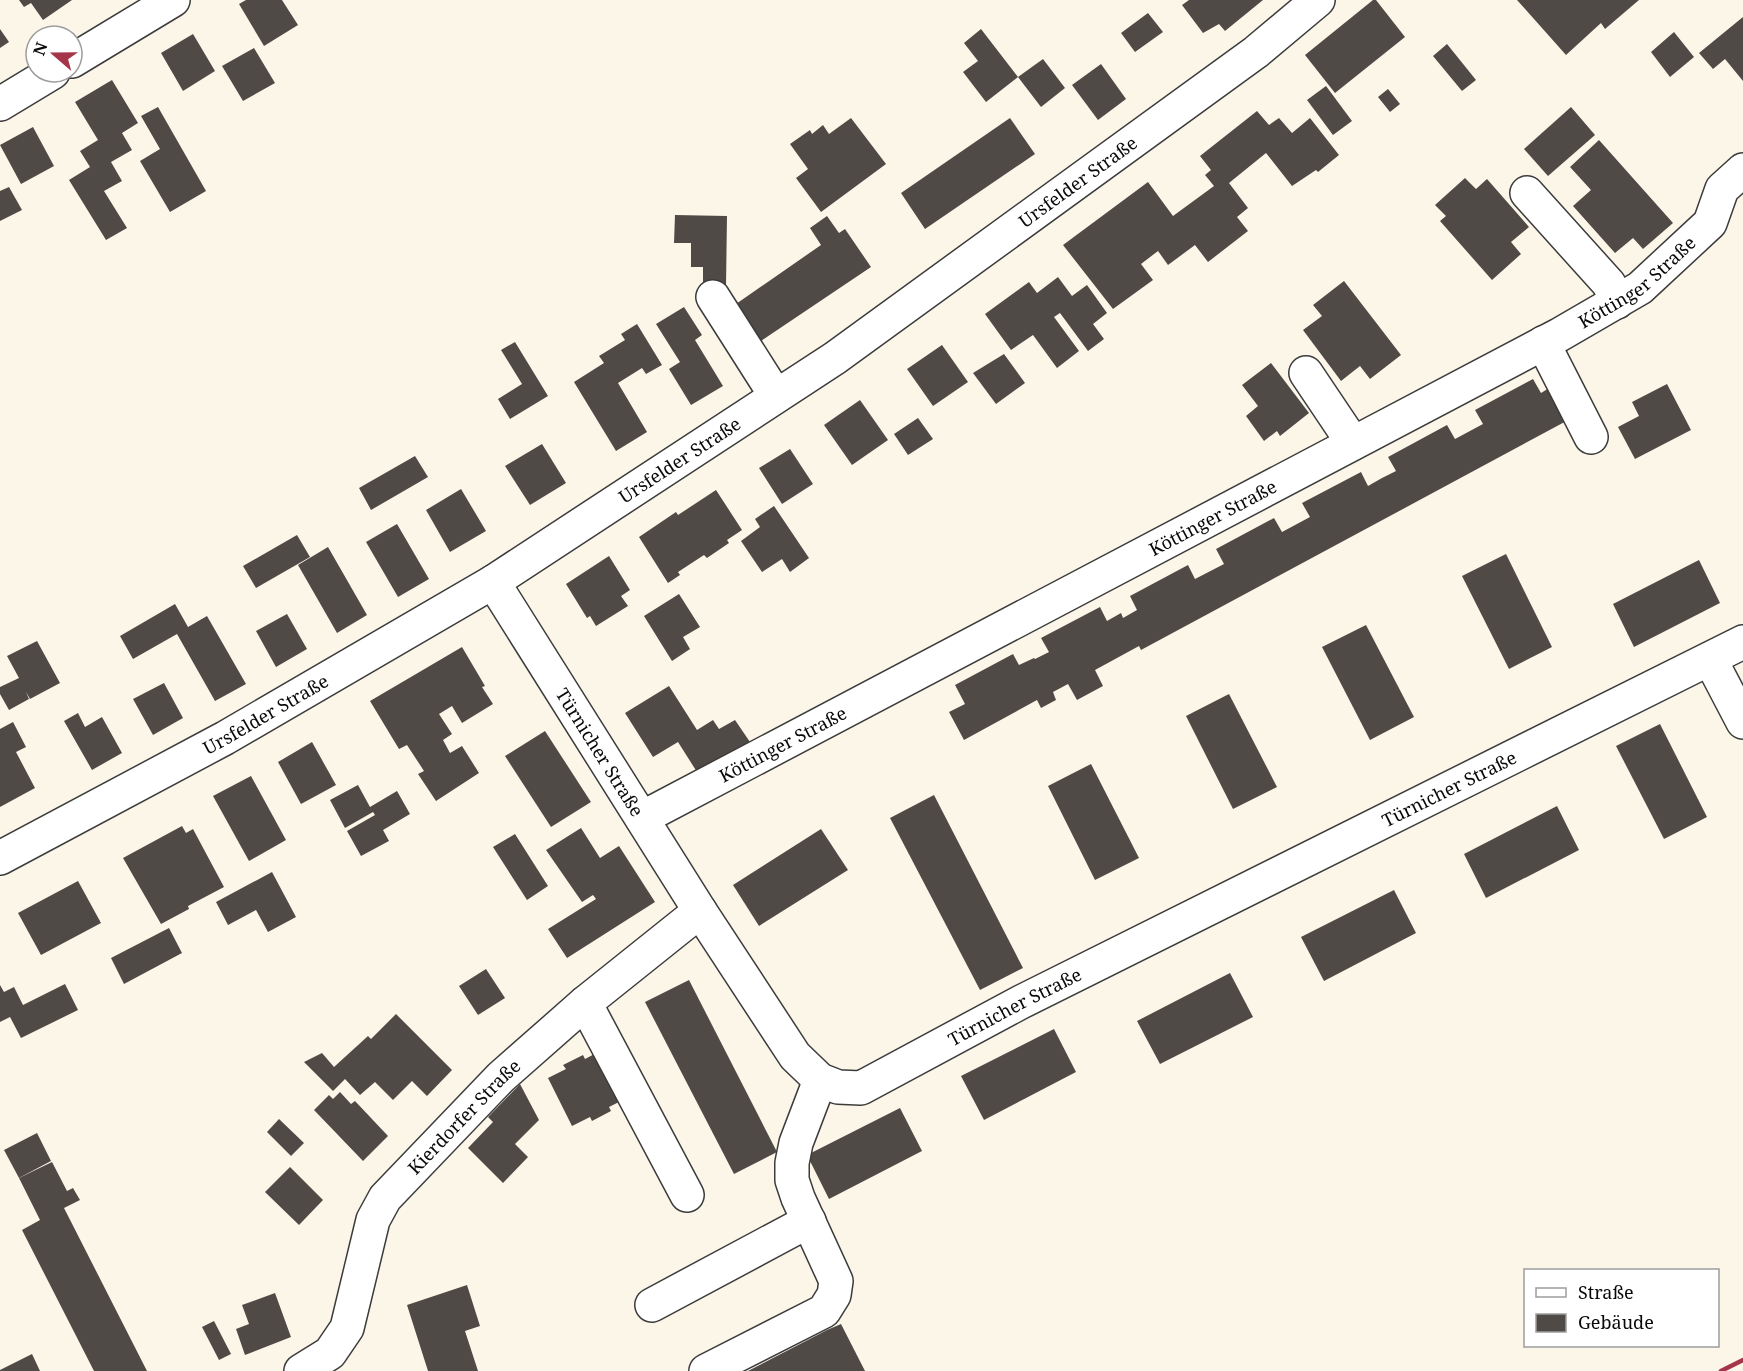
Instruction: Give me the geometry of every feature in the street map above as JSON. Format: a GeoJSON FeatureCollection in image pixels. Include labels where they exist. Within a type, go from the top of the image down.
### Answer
{"type":"FeatureCollection","features":[{"type":"Feature","properties":{"kind":"street"},"geometry":{"type":"LineString","coordinates":[[84,54],[172,0]]}},
{"type":"Feature","properties":{"kind":"street","name":"Ursfelder Straße"},"geometry":{"type":"LineString","coordinates":[[0,858],[225,738],[493,582],[835,358],[1256,52],[1318,0]]}},
{"type":"Feature","properties":{"kind":"street"},"geometry":{"type":"LineString","coordinates":[[0,104],[33,84]]}},
{"type":"Feature","properties":{"kind":"street","name":"Köttinger Straße"},"geometry":{"type":"LineString","coordinates":[[642,818],[1617,302],[1640,288],[1710,223],[1722,189],[1743,170]]}},
{"type":"Feature","properties":{"kind":"street"},"geometry":{"type":"LineString","coordinates":[[1527,193],[1609,284],[1617,302]]}},
{"type":"Feature","properties":{"kind":"street"},"geometry":{"type":"LineString","coordinates":[[713,297],[776,396]]}},
{"type":"Feature","properties":{"kind":"street"},"geometry":{"type":"LineString","coordinates":[[1543,343],[1591,437]]}},
{"type":"Feature","properties":{"kind":"street"},"geometry":{"type":"LineString","coordinates":[[1306,373],[1353,443]]}},
{"type":"Feature","properties":{"kind":"street","name":"Türnicher Straße"},"geometry":{"type":"LineString","coordinates":[[493,582],[700,911],[795,1056],[820,1080],[838,1087],[861,1088],[1021,1002],[1743,642]]}},
{"type":"Feature","properties":{"kind":"street"},"geometry":{"type":"LineString","coordinates":[[1710,659],[1743,722]]}},
{"type":"Feature","properties":{"kind":"street","name":"Kierdorfer Straße"},"geometry":{"type":"LineString","coordinates":[[301,1371],[330,1353],[346,1328],[373,1220],[385,1198],[501,1077],[585,1003],[700,911]]}},
{"type":"Feature","properties":{"kind":"street"},"geometry":{"type":"LineString","coordinates":[[585,1003],[687,1195]]}},
{"type":"Feature","properties":{"kind":"street"},"geometry":{"type":"LineString","coordinates":[[706,1371],[824,1311],[834,1295],[837,1281],[792,1180],[792,1163],[796,1143],[820,1080]]}},
{"type":"Feature","properties":{"kind":"street"},"geometry":{"type":"LineString","coordinates":[[652,1305],[809,1221]]}},
{"type":"Feature","properties":{"kind":"building"},"geometry":{"type":"Polygon","coordinates":[[[19,0],[72,0],[43,20],[31,3],[24,7],[19,0]]]}},
{"type":"Feature","properties":{"kind":"building"},"geometry":{"type":"Polygon","coordinates":[[[246,0],[282,0],[298,25],[264,46],[239,4],[246,0]]]}},
{"type":"Feature","properties":{"kind":"building"},"geometry":{"type":"Polygon","coordinates":[[[1189,0],[1263,0],[1225,31],[1219,24],[1203,33],[1182,5],[1189,0]]]}},
{"type":"Feature","properties":{"kind":"building"},"geometry":{"type":"Polygon","coordinates":[[[1373,0],[1376,0],[1405,37],[1335,93],[1305,55],[1373,0]]]}},
{"type":"Feature","properties":{"kind":"building"},"geometry":{"type":"Polygon","coordinates":[[[1517,0],[1639,0],[1605,29],[1601,23],[1566,55],[1517,0]]]}},
{"type":"Feature","properties":{"kind":"building"},"geometry":{"type":"Polygon","coordinates":[[[1148,13],[1163,32],[1135,52],[1121,33],[1148,13]]]}},
{"type":"Feature","properties":{"kind":"building"},"geometry":{"type":"Polygon","coordinates":[[[1743,17],[1743,81],[1725,59],[1713,69],[1699,53],[1743,17]]]}},
{"type":"Feature","properties":{"kind":"building"},"geometry":{"type":"Polygon","coordinates":[[[0,29],[9,42],[0,48],[0,29]]]}},
{"type":"Feature","properties":{"kind":"building"},"geometry":{"type":"Polygon","coordinates":[[[981,29],[1018,77],[986,102],[963,72],[978,61],[964,43],[981,29]]]}},
{"type":"Feature","properties":{"kind":"building"},"geometry":{"type":"Polygon","coordinates":[[[1674,32],[1694,57],[1670,77],[1651,52],[1674,32]]]}},
{"type":"Feature","properties":{"kind":"building"},"geometry":{"type":"Polygon","coordinates":[[[193,34],[215,71],[183,91],[161,53],[193,34]]]}},
{"type":"Feature","properties":{"kind":"building"},"geometry":{"type":"Polygon","coordinates":[[[1447,44],[1476,80],[1462,91],[1433,56],[1447,44]]]}},
{"type":"Feature","properties":{"kind":"building"},"geometry":{"type":"Polygon","coordinates":[[[254,48],[275,83],[243,101],[222,66],[254,48]]]}},
{"type":"Feature","properties":{"kind":"building"},"geometry":{"type":"Polygon","coordinates":[[[1043,59],[1065,88],[1041,107],[1018,77],[1043,59]]]}},
{"type":"Feature","properties":{"kind":"building"},"geometry":{"type":"Polygon","coordinates":[[[1101,64],[1126,99],[1098,120],[1072,85],[1101,64]]]}},
{"type":"Feature","properties":{"kind":"building"},"geometry":{"type":"Polygon","coordinates":[[[112,80],[138,123],[122,133],[132,150],[111,162],[122,181],[104,191],[127,228],[106,240],[69,180],[90,167],[80,151],[98,140],[75,102],[112,80]]]}},
{"type":"Feature","properties":{"kind":"building"},"geometry":{"type":"Polygon","coordinates":[[[1326,86],[1352,121],[1333,135],[1307,100],[1326,86]]]}},
{"type":"Feature","properties":{"kind":"building"},"geometry":{"type":"Polygon","coordinates":[[[1388,89],[1400,104],[1390,112],[1378,97],[1388,89]]]}},
{"type":"Feature","properties":{"kind":"building"},"geometry":{"type":"Polygon","coordinates":[[[158,107],[206,191],[170,212],[140,161],[160,149],[141,116],[158,107]]]}},
{"type":"Feature","properties":{"kind":"building"},"geometry":{"type":"Polygon","coordinates":[[[1571,107],[1595,135],[1548,176],[1524,149],[1571,107]]]}},
{"type":"Feature","properties":{"kind":"building"},"geometry":{"type":"Polygon","coordinates":[[[1257,111],[1269,125],[1279,118],[1292,133],[1310,118],[1339,155],[1318,172],[1316,170],[1292,186],[1266,153],[1229,183],[1248,208],[1237,217],[1248,231],[1208,262],[1195,245],[1168,265],[1158,251],[1141,264],[1153,280],[1113,309],[1063,245],[1148,182],[1173,216],[1214,186],[1205,175],[1211,170],[1200,156],[1257,111]]]}},
{"type":"Feature","properties":{"kind":"building"},"geometry":{"type":"Polygon","coordinates":[[[851,118],[886,164],[821,212],[796,178],[808,169],[790,144],[810,130],[812,134],[823,125],[829,134],[851,118]]]}},
{"type":"Feature","properties":{"kind":"building"},"geometry":{"type":"Polygon","coordinates":[[[1010,118],[1035,154],[925,229],[901,193],[1010,118]]]}},
{"type":"Feature","properties":{"kind":"building"},"geometry":{"type":"Polygon","coordinates":[[[33,127],[54,166],[21,184],[0,145],[33,127]]]}},
{"type":"Feature","properties":{"kind":"building"},"geometry":{"type":"Polygon","coordinates":[[[1599,140],[1673,223],[1643,249],[1633,238],[1615,253],[1573,206],[1591,190],[1570,167],[1599,140]]]}},
{"type":"Feature","properties":{"kind":"building"},"geometry":{"type":"Polygon","coordinates":[[[1465,178],[1476,189],[1487,179],[1529,227],[1511,242],[1521,254],[1492,280],[1440,221],[1446,216],[1435,205],[1465,178]]]}},
{"type":"Feature","properties":{"kind":"building"},"geometry":{"type":"Polygon","coordinates":[[[9,187],[22,210],[0,221],[0,191],[9,187]]]}},
{"type":"Feature","properties":{"kind":"building"},"geometry":{"type":"Polygon","coordinates":[[[675,215],[727,216],[726,287],[703,286],[703,267],[691,267],[691,243],[674,243],[675,215]]]}},
{"type":"Feature","properties":{"kind":"building"},"geometry":{"type":"Polygon","coordinates":[[[827,216],[839,233],[845,229],[871,267],[761,341],[736,304],[821,245],[810,228],[827,216]]]}},
{"type":"Feature","properties":{"kind":"building"},"geometry":{"type":"Polygon","coordinates":[[[1058,277],[1072,296],[1087,285],[1107,313],[1093,324],[1104,339],[1088,351],[1060,313],[1054,317],[1079,351],[1057,368],[1033,335],[1011,350],[985,314],[1029,282],[1037,293],[1058,277]]]}},
{"type":"Feature","properties":{"kind":"building"},"geometry":{"type":"Polygon","coordinates":[[[1344,281],[1401,355],[1370,379],[1360,366],[1341,381],[1303,330],[1322,316],[1313,305],[1344,281]]]}},
{"type":"Feature","properties":{"kind":"building"},"geometry":{"type":"Polygon","coordinates":[[[684,307],[702,335],[695,340],[723,386],[691,405],[669,369],[680,362],[656,324],[684,307]]]}},
{"type":"Feature","properties":{"kind":"building"},"geometry":{"type":"Polygon","coordinates":[[[637,324],[662,365],[646,374],[642,368],[618,383],[647,432],[616,451],[574,382],[604,363],[599,356],[625,340],[621,334],[637,324]]]}},
{"type":"Feature","properties":{"kind":"building"},"geometry":{"type":"Polygon","coordinates":[[[515,342],[548,396],[510,419],[498,399],[522,384],[501,350],[515,342]]]}},
{"type":"Feature","properties":{"kind":"building"},"geometry":{"type":"Polygon","coordinates":[[[942,345],[968,382],[933,406],[907,369],[942,345]]]}},
{"type":"Feature","properties":{"kind":"building"},"geometry":{"type":"Polygon","coordinates":[[[1004,354],[1025,383],[996,404],[973,373],[1004,354]]]}},
{"type":"Feature","properties":{"kind":"building"},"geometry":{"type":"Polygon","coordinates":[[[1271,363],[1309,413],[1280,436],[1277,431],[1264,441],[1246,416],[1258,406],[1242,385],[1271,363]]]}},
{"type":"Feature","properties":{"kind":"building"},"geometry":{"type":"Polygon","coordinates":[[[1533,379],[1541,393],[1554,385],[1572,418],[1141,650],[1139,646],[1095,670],[1103,686],[1077,700],[1068,684],[1053,692],[1056,700],[1041,708],[1037,700],[964,740],[949,712],[965,704],[955,685],[1013,654],[1019,665],[1049,652],[1041,638],[1100,607],[1107,621],[1121,613],[1123,618],[1137,610],[1130,596],[1188,565],[1195,579],[1224,564],[1216,549],[1274,518],[1282,532],[1310,517],[1302,503],[1361,472],[1368,486],[1396,471],[1388,457],[1447,425],[1455,439],[1483,424],[1475,410],[1533,379]]]}},
{"type":"Feature","properties":{"kind":"building"},"geometry":{"type":"Polygon","coordinates":[[[1667,384],[1691,430],[1635,459],[1618,427],[1639,416],[1632,402],[1667,384]]]}},
{"type":"Feature","properties":{"kind":"building"},"geometry":{"type":"Polygon","coordinates":[[[860,400],[888,440],[852,465],[824,425],[860,400]]]}},
{"type":"Feature","properties":{"kind":"building"},"geometry":{"type":"Polygon","coordinates":[[[918,418],[933,439],[908,455],[894,434],[918,418]]]}},
{"type":"Feature","properties":{"kind":"building"},"geometry":{"type":"Polygon","coordinates":[[[542,444],[566,483],[530,505],[505,466],[542,444]]]}},
{"type":"Feature","properties":{"kind":"building"},"geometry":{"type":"Polygon","coordinates":[[[790,449],[813,484],[782,504],[759,468],[790,449]]]}},
{"type":"Feature","properties":{"kind":"building"},"geometry":{"type":"Polygon","coordinates":[[[415,456],[428,477],[371,510],[359,488],[415,456]]]}},
{"type":"Feature","properties":{"kind":"building"},"geometry":{"type":"Polygon","coordinates":[[[461,489],[486,531],[450,552],[426,510],[461,489]]]}},
{"type":"Feature","properties":{"kind":"building"},"geometry":{"type":"Polygon","coordinates":[[[716,490],[742,530],[727,540],[729,543],[707,558],[704,555],[678,572],[680,575],[668,583],[639,537],[676,512],[678,515],[716,490]]]}},
{"type":"Feature","properties":{"kind":"building"},"geometry":{"type":"Polygon","coordinates":[[[774,506],[809,558],[790,572],[782,559],[762,572],[741,541],[760,527],[755,519],[774,506]]]}},
{"type":"Feature","properties":{"kind":"building"},"geometry":{"type":"Polygon","coordinates":[[[397,524],[429,579],[398,597],[366,542],[397,524]]]}},
{"type":"Feature","properties":{"kind":"building"},"geometry":{"type":"Polygon","coordinates":[[[297,535],[310,557],[256,588],[243,566],[297,535]]]}},
{"type":"Feature","properties":{"kind":"building"},"geometry":{"type":"Polygon","coordinates":[[[328,547],[367,615],[337,633],[298,565],[328,547]]]}},
{"type":"Feature","properties":{"kind":"building"},"geometry":{"type":"Polygon","coordinates":[[[1506,554],[1552,647],[1509,669],[1462,576],[1506,554]]]}},
{"type":"Feature","properties":{"kind":"building"},"geometry":{"type":"Polygon","coordinates":[[[609,556],[630,590],[621,596],[628,606],[596,626],[590,616],[587,618],[566,584],[609,556]]]}},
{"type":"Feature","properties":{"kind":"building"},"geometry":{"type":"Polygon","coordinates":[[[1699,560],[1720,603],[1634,647],[1613,604],[1699,560]]]}},
{"type":"Feature","properties":{"kind":"building"},"geometry":{"type":"Polygon","coordinates":[[[679,594],[700,627],[683,637],[690,649],[672,661],[644,616],[679,594]]]}},
{"type":"Feature","properties":{"kind":"building"},"geometry":{"type":"Polygon","coordinates":[[[175,604],[188,627],[207,616],[246,684],[215,701],[177,634],[133,659],[120,636],[175,604]]]}},
{"type":"Feature","properties":{"kind":"building"},"geometry":{"type":"Polygon","coordinates":[[[287,614],[307,649],[276,667],[256,631],[287,614]]]}},
{"type":"Feature","properties":{"kind":"building"},"geometry":{"type":"Polygon","coordinates":[[[1366,625],[1414,717],[1370,740],[1322,647],[1366,625]]]}},
{"type":"Feature","properties":{"kind":"building"},"geometry":{"type":"Polygon","coordinates":[[[37,641],[60,683],[30,699],[26,692],[29,699],[9,710],[0,694],[0,687],[19,678],[7,656],[37,641]]]}},
{"type":"Feature","properties":{"kind":"building"},"geometry":{"type":"Polygon","coordinates":[[[462,647],[493,704],[462,723],[452,706],[439,714],[452,734],[443,740],[450,753],[462,746],[479,773],[436,801],[418,774],[424,771],[407,745],[399,749],[370,701],[462,647]]]}},
{"type":"Feature","properties":{"kind":"building"},"geometry":{"type":"Polygon","coordinates":[[[164,683],[183,718],[153,735],[133,699],[164,683]]]}},
{"type":"Feature","properties":{"kind":"building"},"geometry":{"type":"Polygon","coordinates":[[[669,686],[697,730],[713,720],[719,729],[735,720],[750,742],[697,772],[678,742],[653,757],[625,713],[669,686]]]}},
{"type":"Feature","properties":{"kind":"building"},"geometry":{"type":"Polygon","coordinates":[[[1229,694],[1277,787],[1233,809],[1186,716],[1229,694]]]}},
{"type":"Feature","properties":{"kind":"building"},"geometry":{"type":"Polygon","coordinates":[[[78,713],[85,727],[102,717],[122,753],[92,770],[64,721],[78,713]]]}},
{"type":"Feature","properties":{"kind":"building"},"geometry":{"type":"Polygon","coordinates":[[[13,722],[26,747],[16,752],[35,788],[0,807],[0,729],[13,722]]]}},
{"type":"Feature","properties":{"kind":"building"},"geometry":{"type":"Polygon","coordinates":[[[1660,724],[1707,817],[1664,839],[1616,746],[1660,724]]]}},
{"type":"Feature","properties":{"kind":"building"},"geometry":{"type":"Polygon","coordinates":[[[545,731],[591,802],[551,827],[505,756],[545,731]]]}},
{"type":"Feature","properties":{"kind":"building"},"geometry":{"type":"Polygon","coordinates":[[[312,742],[336,785],[301,804],[278,762],[312,742]]]}},
{"type":"Feature","properties":{"kind":"building"},"geometry":{"type":"Polygon","coordinates":[[[1091,764],[1139,858],[1095,880],[1048,786],[1091,764]]]}},
{"type":"Feature","properties":{"kind":"building"},"geometry":{"type":"Polygon","coordinates":[[[251,776],[286,840],[249,861],[213,796],[251,776]]]}},
{"type":"Feature","properties":{"kind":"building"},"geometry":{"type":"Polygon","coordinates":[[[358,785],[370,807],[397,791],[410,814],[383,830],[389,841],[361,856],[347,831],[375,815],[373,812],[345,828],[330,800],[358,785]]]}},
{"type":"Feature","properties":{"kind":"building"},"geometry":{"type":"Polygon","coordinates":[[[934,795],[1023,968],[980,990],[890,818],[934,795]]]}},
{"type":"Feature","properties":{"kind":"building"},"geometry":{"type":"Polygon","coordinates":[[[1557,806],[1579,850],[1486,898],[1464,854],[1557,806]]]}},
{"type":"Feature","properties":{"kind":"building"},"geometry":{"type":"Polygon","coordinates":[[[182,826],[186,833],[193,829],[224,887],[188,906],[189,909],[161,924],[123,858],[182,826]]]}},
{"type":"Feature","properties":{"kind":"building"},"geometry":{"type":"Polygon","coordinates":[[[581,828],[600,858],[619,846],[655,902],[567,958],[548,929],[596,899],[593,895],[582,902],[546,850],[581,828]]]}},
{"type":"Feature","properties":{"kind":"building"},"geometry":{"type":"Polygon","coordinates":[[[821,829],[848,870],[759,926],[733,885],[821,829]]]}},
{"type":"Feature","properties":{"kind":"building"},"geometry":{"type":"Polygon","coordinates":[[[515,834],[548,886],[527,900],[493,847],[515,834]]]}},
{"type":"Feature","properties":{"kind":"building"},"geometry":{"type":"Polygon","coordinates":[[[272,872],[296,917],[268,932],[256,910],[228,925],[216,902],[272,872]]]}},
{"type":"Feature","properties":{"kind":"building"},"geometry":{"type":"Polygon","coordinates":[[[78,881],[101,923],[41,955],[18,913],[78,881]]]}},
{"type":"Feature","properties":{"kind":"building"},"geometry":{"type":"Polygon","coordinates":[[[1394,890],[1416,933],[1324,981],[1301,937],[1394,890]]]}},
{"type":"Feature","properties":{"kind":"building"},"geometry":{"type":"Polygon","coordinates":[[[169,928],[182,953],[124,984],[111,958],[169,928]]]}},
{"type":"Feature","properties":{"kind":"building"},"geometry":{"type":"Polygon","coordinates":[[[486,969],[505,998],[478,1015],[459,986],[486,969]]]}},
{"type":"Feature","properties":{"kind":"building"},"geometry":{"type":"Polygon","coordinates":[[[1230,973],[1253,1017],[1160,1064],[1137,1021],[1230,973]]]}},
{"type":"Feature","properties":{"kind":"building"},"geometry":{"type":"Polygon","coordinates":[[[689,980],[777,1152],[734,1174],[645,1002],[689,980]]]}},
{"type":"Feature","properties":{"kind":"building"},"geometry":{"type":"Polygon","coordinates":[[[65,984],[78,1010],[21,1038],[10,1017],[0,1022],[0,985],[4,992],[14,987],[23,1005],[65,984]]]}},
{"type":"Feature","properties":{"kind":"building"},"geometry":{"type":"Polygon","coordinates":[[[396,1014],[452,1070],[427,1096],[412,1081],[393,1100],[375,1082],[360,1095],[345,1079],[333,1091],[304,1062],[322,1053],[334,1067],[368,1036],[371,1039],[396,1014]]]}},
{"type":"Feature","properties":{"kind":"building"},"geometry":{"type":"Polygon","coordinates":[[[1054,1029],[1076,1072],[984,1120],[961,1076],[1054,1029]]]}},
{"type":"Feature","properties":{"kind":"building"},"geometry":{"type":"Polygon","coordinates":[[[602,1050],[627,1098],[609,1107],[611,1111],[592,1121],[590,1117],[572,1126],[548,1078],[566,1069],[563,1065],[583,1055],[585,1059],[602,1050]]]}},
{"type":"Feature","properties":{"kind":"building"},"geometry":{"type":"Polygon","coordinates":[[[520,1084],[539,1120],[515,1144],[528,1157],[503,1183],[468,1148],[493,1122],[488,1117],[520,1084]]]}},
{"type":"Feature","properties":{"kind":"building"},"geometry":{"type":"Polygon","coordinates":[[[340,1092],[351,1104],[355,1101],[388,1136],[363,1161],[314,1110],[329,1095],[333,1099],[340,1092]]]}},
{"type":"Feature","properties":{"kind":"building"},"geometry":{"type":"Polygon","coordinates":[[[900,1108],[922,1151],[829,1199],[807,1155],[900,1108]]]}},
{"type":"Feature","properties":{"kind":"building"},"geometry":{"type":"Polygon","coordinates":[[[279,1119],[304,1143],[291,1156],[267,1132],[279,1119]]]}},
{"type":"Feature","properties":{"kind":"building"},"geometry":{"type":"Polygon","coordinates":[[[37,1133],[51,1161],[19,1178],[4,1150],[37,1133]]]}},
{"type":"Feature","properties":{"kind":"building"},"geometry":{"type":"Polygon","coordinates":[[[52,1162],[67,1191],[73,1188],[80,1200],[64,1208],[147,1371],[94,1371],[22,1230],[40,1220],[19,1178],[52,1162]]]}},
{"type":"Feature","properties":{"kind":"building"},"geometry":{"type":"Polygon","coordinates":[[[290,1167],[323,1200],[299,1225],[265,1192],[290,1167]]]}},
{"type":"Feature","properties":{"kind":"building"},"geometry":{"type":"Polygon","coordinates":[[[467,1285],[480,1326],[465,1331],[478,1371],[428,1371],[407,1305],[467,1285]]]}},
{"type":"Feature","properties":{"kind":"building"},"geometry":{"type":"Polygon","coordinates":[[[275,1293],[291,1337],[245,1355],[236,1329],[249,1324],[242,1305],[275,1293]]]}},
{"type":"Feature","properties":{"kind":"building"},"geometry":{"type":"Polygon","coordinates":[[[214,1321],[231,1354],[219,1360],[202,1327],[214,1321]]]}},
{"type":"Feature","properties":{"kind":"building"},"geometry":{"type":"Polygon","coordinates":[[[841,1324],[865,1371],[748,1371],[827,1330],[841,1324]]]}},
{"type":"Feature","properties":{"kind":"building"},"geometry":{"type":"Polygon","coordinates":[[[32,1354],[40,1371],[0,1371],[0,1370],[32,1354]]]}},
{"type":"Feature","properties":{"kind":"railway"},"geometry":{"type":"LineString","coordinates":[[1721,1371],[1743,1360]]}}]}
